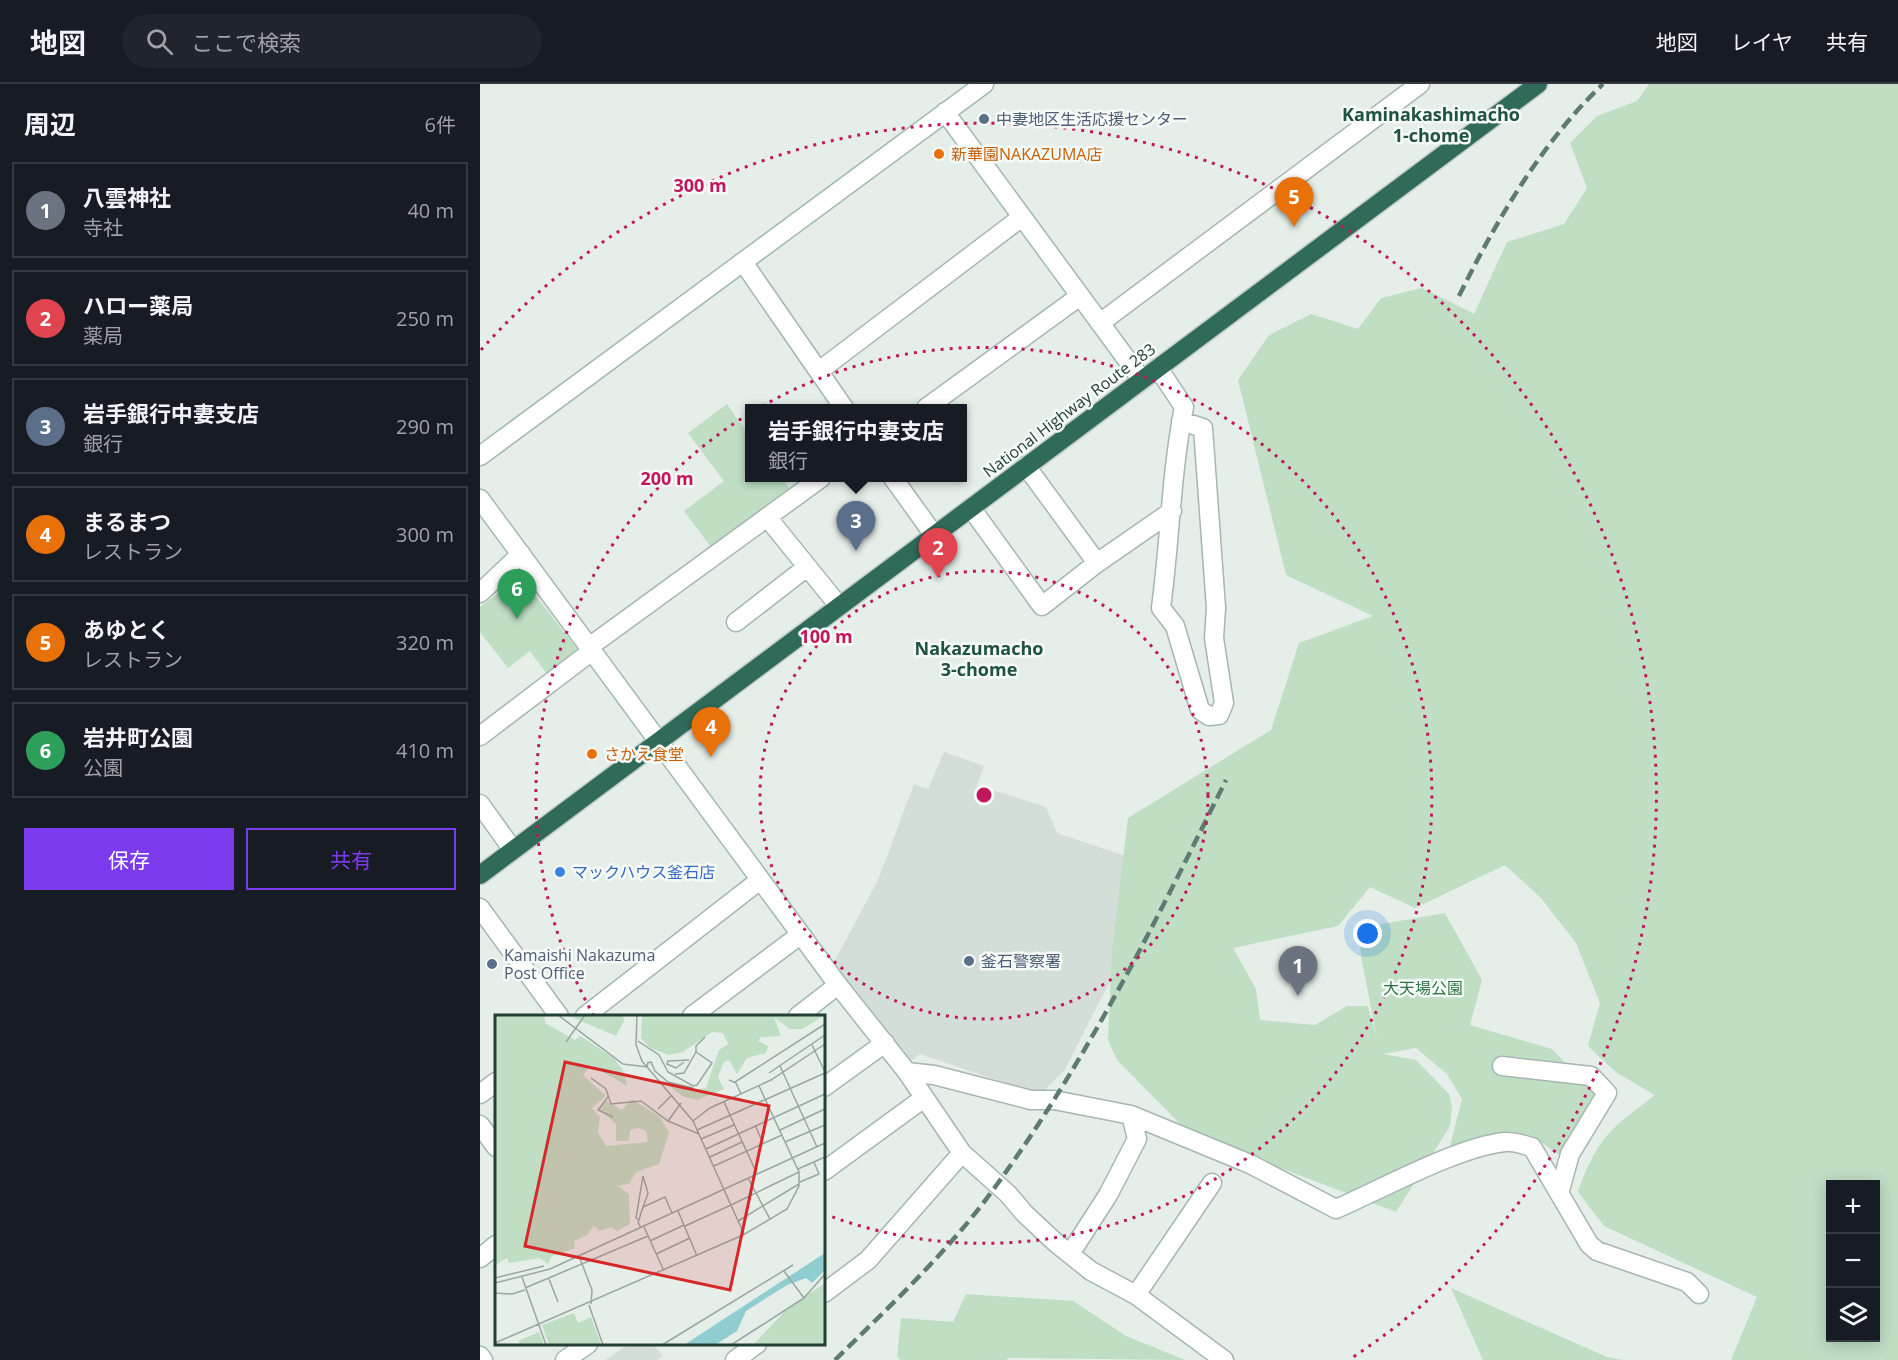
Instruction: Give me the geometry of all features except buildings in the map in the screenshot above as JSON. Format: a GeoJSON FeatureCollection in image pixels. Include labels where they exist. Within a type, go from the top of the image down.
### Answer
{"type":"FeatureCollection","features":[{"type":"Feature","properties":{"kind":"highway","name":"National Highway Route 283"},"geometry":{"type":"LineString","coordinates":[[480,875],[1158,368],[1528,87]]}},
{"type":"Feature","properties":{"kind":"street"},"geometry":{"type":"LineString","coordinates":[[480,456],[984,84]]}},
{"type":"Feature","properties":{"kind":"street"},"geometry":{"type":"LineString","coordinates":[[1100,323],[1420,84]]}},
{"type":"Feature","properties":{"kind":"street"},"geometry":{"type":"LineString","coordinates":[[945,112],[1142,380]]}},
{"type":"Feature","properties":{"kind":"street"},"geometry":{"type":"LineString","coordinates":[[819,371],[1022,217]]}},
{"type":"Feature","properties":{"kind":"street"},"geometry":{"type":"LineString","coordinates":[[743,262],[841,404]]}},
{"type":"Feature","properties":{"kind":"street"},"geometry":{"type":"LineString","coordinates":[[932,404],[1080,296]]}},
{"type":"Feature","properties":{"kind":"street"},"geometry":{"type":"LineString","coordinates":[[1158,368],[1184,407],[1181,421],[1161,608],[1174,626],[1200,710],[1209,716],[1219,716],[1224,703],[1214,638],[1216,608],[1203,428],[1181,421]]}},
{"type":"Feature","properties":{"kind":"street"},"geometry":{"type":"LineString","coordinates":[[1026,466],[1097,563]]}},
{"type":"Feature","properties":{"kind":"street"},"geometry":{"type":"LineString","coordinates":[[480,736],[591,649],[814,482]]}},
{"type":"Feature","properties":{"kind":"street"},"geometry":{"type":"LineString","coordinates":[[897,482],[934,535]]}},
{"type":"Feature","properties":{"kind":"street"},"geometry":{"type":"LineString","coordinates":[[480,499],[800,935],[907,1072],[962,1153],[1091,1271],[1136,1295],[1224,1360]]}},
{"type":"Feature","properties":{"kind":"street"},"geometry":{"type":"LineString","coordinates":[[971,508],[1042,606],[1097,563],[1172,511]]}},
{"type":"Feature","properties":{"kind":"street"},"geometry":{"type":"LineString","coordinates":[[766,518],[839,606]]}},
{"type":"Feature","properties":{"kind":"street"},"geometry":{"type":"LineString","coordinates":[[480,592],[521,554]]}},
{"type":"Feature","properties":{"kind":"street"},"geometry":{"type":"LineString","coordinates":[[736,622],[807,567]]}},
{"type":"Feature","properties":{"kind":"street"},"geometry":{"type":"LineString","coordinates":[[480,804],[513,850]]}},
{"type":"Feature","properties":{"kind":"street"},"geometry":{"type":"LineString","coordinates":[[588,1015],[760,880]]}},
{"type":"Feature","properties":{"kind":"street"},"geometry":{"type":"LineString","coordinates":[[480,908],[558,1015]]}},
{"type":"Feature","properties":{"kind":"street"},"geometry":{"type":"LineString","coordinates":[[695,1015],[800,935]]}},
{"type":"Feature","properties":{"kind":"street"},"geometry":{"type":"LineString","coordinates":[[800,1015],[838,985]]}},
{"type":"Feature","properties":{"kind":"street"},"geometry":{"type":"LineString","coordinates":[[825,1086],[885,1044]]}},
{"type":"Feature","properties":{"kind":"street"},"geometry":{"type":"LineString","coordinates":[[1502,1066],[1591,1076],[1607,1093],[1570,1154],[1560,1190]]}},
{"type":"Feature","properties":{"kind":"street"},"geometry":{"type":"LineString","coordinates":[[907,1072],[934,1075],[1031,1100],[1054,1100],[1131,1115],[1250,1164],[1336,1209],[1454,1157],[1507,1141],[1532,1147],[1547,1174],[1560,1190],[1588,1244],[1597,1251],[1687,1282],[1699,1294]]}},
{"type":"Feature","properties":{"kind":"street"},"geometry":{"type":"LineString","coordinates":[[480,1094],[495,1083]]}},
{"type":"Feature","properties":{"kind":"street"},"geometry":{"type":"LineString","coordinates":[[825,1170],[924,1098]]}},
{"type":"Feature","properties":{"kind":"street"},"geometry":{"type":"LineString","coordinates":[[1070,1254],[1108,1196],[1137,1139],[1131,1115]]}},
{"type":"Feature","properties":{"kind":"street"},"geometry":{"type":"LineString","coordinates":[[480,1125],[495,1146]]}},
{"type":"Feature","properties":{"kind":"street"},"geometry":{"type":"LineString","coordinates":[[825,1292],[868,1260],[962,1153]]}},
{"type":"Feature","properties":{"kind":"street"},"geometry":{"type":"LineString","coordinates":[[1136,1295],[1212,1183]]}},
{"type":"Feature","properties":{"kind":"street"},"geometry":{"type":"LineString","coordinates":[[480,1257],[495,1246]]}},
{"type":"Feature","properties":{"kind":"street"},"geometry":{"type":"LineString","coordinates":[[565,1360],[587,1345]]}},
{"type":"Feature","properties":{"kind":"street"},"geometry":{"type":"LineString","coordinates":[[735,1360],[756,1345]]}},
{"type":"Feature","properties":{"kind":"street"},"geometry":{"type":"LineString","coordinates":[[480,1356],[483,1360]]}},
{"type":"Feature","properties":{"kind":"shaded area"},"geometry":{"type":"Polygon","coordinates":[[[944,752],[984,766],[977,785],[1046,807],[1057,833],[1167,870],[1064,1071],[1044,1091],[1029,1091],[920,1054],[909,1062],[834,962],[878,880],[914,784],[928,789],[944,752]]]}},
{"type":"Feature","properties":{"kind":"shaded area"},"geometry":{"type":"Polygon","coordinates":[[[628,1345],[654,1345],[663,1356],[657,1360],[605,1360],[628,1345]]]}},
{"type":"Feature","properties":{"kind":"green space","name":"大天場公園"},"geometry":{"type":"Polygon","coordinates":[[[1649,84],[1898,84],[1898,1360],[1731,1360],[1757,1297],[1604,1226],[1578,1192],[1585,1173],[1607,1136],[1626,1117],[1655,1095],[1617,1073],[1588,1046],[1600,1003],[1576,943],[1541,898],[1505,865],[1415,908],[1370,887],[1338,926],[1233,948],[1256,989],[1260,1020],[1315,1025],[1347,1006],[1368,1006],[1377,1039],[1361,956],[1359,928],[1445,913],[1482,980],[1470,1025],[1552,1049],[1602,1101],[1568,1161],[1532,1136],[1490,1134],[1450,1146],[1462,1099],[1447,1074],[1416,1048],[1383,1054],[1416,1060],[1449,1094],[1452,1107],[1450,1126],[1396,1212],[1189,1133],[1117,1060],[1108,1040],[1112,951],[1128,818],[1271,730],[1299,643],[1373,616],[1286,575],[1238,380],[1269,335],[1311,314],[1358,329],[1381,298],[1422,288],[1474,314],[1507,242],[1564,224],[1587,188],[1570,143],[1597,116],[1637,101],[1649,84]]]}},
{"type":"Feature","properties":{"kind":"green space"},"geometry":{"type":"Polygon","coordinates":[[[727,404],[745,429],[745,482],[784,482],[790,489],[711,547],[684,511],[724,481],[688,433],[727,404]]]}},
{"type":"Feature","properties":{"kind":"green space"},"geometry":{"type":"Polygon","coordinates":[[[520,576],[578,650],[547,674],[530,651],[508,668],[480,632],[480,607],[520,576]]]}},
{"type":"Feature","properties":{"kind":"green space"},"geometry":{"type":"Polygon","coordinates":[[[1451,1288],[1607,1357],[1623,1360],[1483,1360],[1451,1288]]]}},
{"type":"Feature","properties":{"kind":"green space"},"geometry":{"type":"Polygon","coordinates":[[[966,1294],[1073,1301],[1126,1336],[1185,1360],[1009,1358],[1006,1360],[901,1360],[897,1357],[901,1318],[953,1322],[966,1294]]]}},
{"type":"Feature","properties":{"kind":"railway"},"geometry":{"type":"LineString","coordinates":[[1459,296],[1505,211],[1540,157],[1560,131],[1603,84]]}},
{"type":"Feature","properties":{"kind":"railway"},"geometry":{"type":"LineString","coordinates":[[835,1360],[921,1275],[961,1230],[998,1183],[1031,1135],[1092,1037],[1174,884],[1226,780]]}},
{"type":"Feature","properties":{"kind":"place","name":"中妻地区生活応援センター"},"geometry":{"type":"Point","coordinates":[984,119]}},
{"type":"Feature","properties":{"kind":"place","name":"新華園NAKAZUMA店"},"geometry":{"type":"Point","coordinates":[939,154]}},
{"type":"Feature","properties":{"kind":"place","name":"あゆとく"},"geometry":{"type":"Point","coordinates":[1294,227]}},
{"type":"Feature","properties":{"kind":"place","name":"岩手銀行中妻支店"},"geometry":{"type":"Point","coordinates":[856,551]}},
{"type":"Feature","properties":{"kind":"place","name":"ハロー薬局"},"geometry":{"type":"Point","coordinates":[938,578]}},
{"type":"Feature","properties":{"kind":"place","name":"岩井町公園"},"geometry":{"type":"Point","coordinates":[517,619]}},
{"type":"Feature","properties":{"kind":"place","name":"さかえ食堂"},"geometry":{"type":"Point","coordinates":[592,754]}},
{"type":"Feature","properties":{"kind":"place","name":"まるまつ"},"geometry":{"type":"Point","coordinates":[711,757]}},
{"type":"Feature","properties":{"kind":"place","name":"マックハウス釜石店"},"geometry":{"type":"Point","coordinates":[560,872]}},
{"type":"Feature","properties":{"kind":"place","name":"釜石警察署"},"geometry":{"type":"Point","coordinates":[969,961]}},
{"type":"Feature","properties":{"kind":"place","name":"Kamaishi Nakazuma Post Office"},"geometry":{"type":"Point","coordinates":[492,964]}},
{"type":"Feature","properties":{"kind":"place","name":"八雲神社"},"geometry":{"type":"Point","coordinates":[1298,996]}},
{"type":"Feature","properties":{"kind":"district","name":"Kaminakashimacho 1-chome"},"geometry":{"type":"Point","coordinates":[1431,124]}},
{"type":"Feature","properties":{"kind":"district","name":"Nakazumacho 3-chome"},"geometry":{"type":"Point","coordinates":[979,658]}}]}
